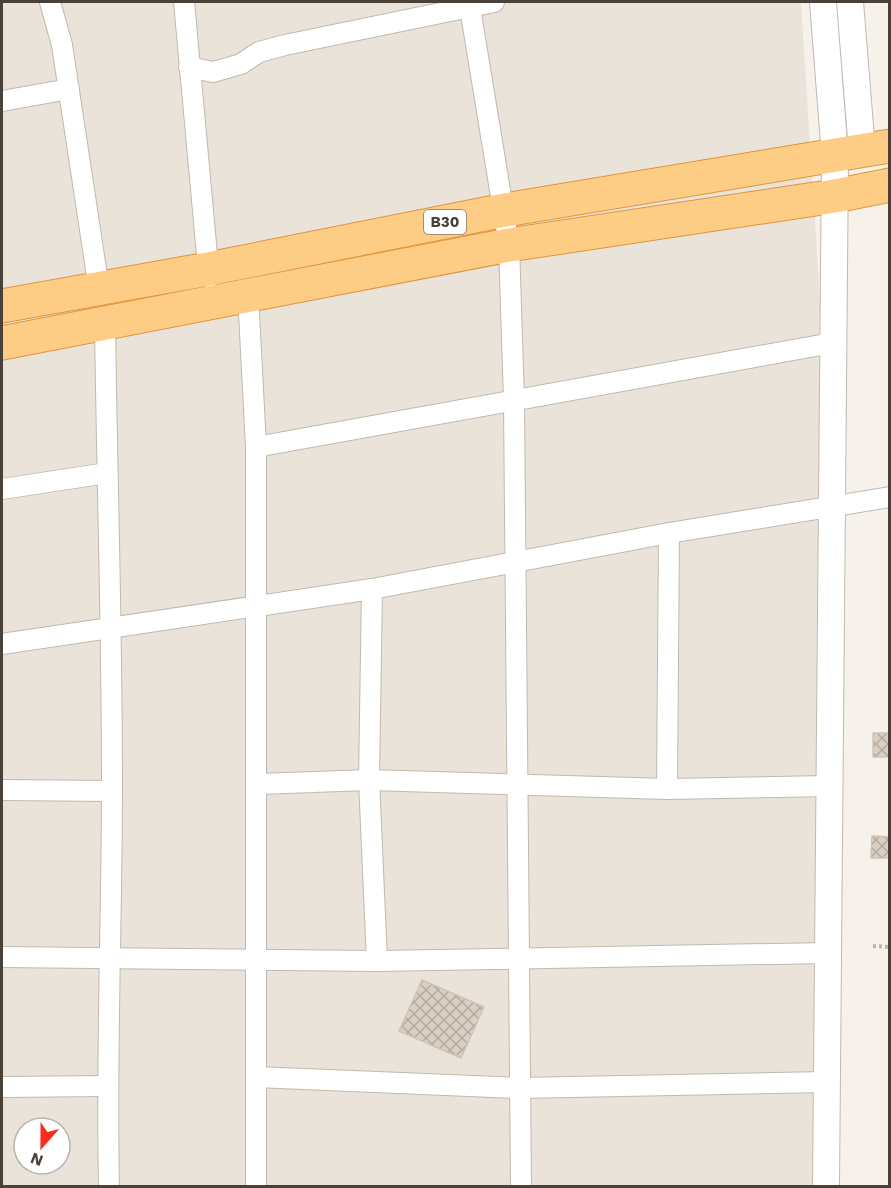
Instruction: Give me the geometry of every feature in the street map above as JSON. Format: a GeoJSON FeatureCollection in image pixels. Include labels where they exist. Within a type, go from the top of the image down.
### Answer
{"type":"FeatureCollection","features":[{"type":"Feature","properties":{"kind":"highway","name":"B30"},"geometry":{"type":"LineString","coordinates":[[2,342],[105,322],[211,285],[504,210],[862,151]]}},
{"type":"Feature","properties":{"kind":"highway","name":"B30"},"geometry":{"type":"LineString","coordinates":[[2,306],[99,289],[211,285],[248,294],[509,244],[835,196],[890,185]]}},
{"type":"Feature","properties":{"kind":"street"},"geometry":{"type":"LineString","coordinates":[[50,2],[63,45],[99,289]]}},
{"type":"Feature","properties":{"kind":"street"},"geometry":{"type":"LineString","coordinates":[[184,2],[211,285]]}},
{"type":"Feature","properties":{"kind":"street"},"geometry":{"type":"LineString","coordinates":[[189,67],[213,72],[241,64],[259,51],[469,4],[494,2]]}},
{"type":"Feature","properties":{"kind":"street"},"geometry":{"type":"LineString","coordinates":[[823,2],[862,151]]}},
{"type":"Feature","properties":{"kind":"street"},"geometry":{"type":"LineString","coordinates":[[826,1186],[835,196],[862,151],[850,2]]}},
{"type":"Feature","properties":{"kind":"street"},"geometry":{"type":"LineString","coordinates":[[469,4],[509,244],[514,400],[517,958],[521,1186]]}},
{"type":"Feature","properties":{"kind":"street"},"geometry":{"type":"LineString","coordinates":[[2,101],[69,89]]}},
{"type":"Feature","properties":{"kind":"street"},"geometry":{"type":"LineString","coordinates":[[248,294],[256,447],[258,784],[255,1186]]}},
{"type":"Feature","properties":{"kind":"street"},"geometry":{"type":"LineString","coordinates":[[105,322],[112,626],[112,959],[107,1086],[109,1186]]}},
{"type":"Feature","properties":{"kind":"street"},"geometry":{"type":"LineString","coordinates":[[256,447],[832,343]]}},
{"type":"Feature","properties":{"kind":"street"},"geometry":{"type":"LineString","coordinates":[[2,489],[107,472]]}},
{"type":"Feature","properties":{"kind":"street"},"geometry":{"type":"LineString","coordinates":[[2,644],[372,589],[515,564],[669,533],[890,497]]}},
{"type":"Feature","properties":{"kind":"street"},"geometry":{"type":"LineString","coordinates":[[667,789],[669,533]]}},
{"type":"Feature","properties":{"kind":"street"},"geometry":{"type":"LineString","coordinates":[[372,589],[369,780],[377,961]]}},
{"type":"Feature","properties":{"kind":"street"},"geometry":{"type":"LineString","coordinates":[[258,784],[369,780],[667,789],[829,786]]}},
{"type":"Feature","properties":{"kind":"street"},"geometry":{"type":"LineString","coordinates":[[2,790],[112,791]]}},
{"type":"Feature","properties":{"kind":"street"},"geometry":{"type":"LineString","coordinates":[[2,957],[377,961],[827,953]]}},
{"type":"Feature","properties":{"kind":"street"},"geometry":{"type":"LineString","coordinates":[[256,1077],[519,1088],[826,1082]]}},
{"type":"Feature","properties":{"kind":"street"},"geometry":{"type":"LineString","coordinates":[[2,1087],[107,1086]]}},
{"type":"Feature","properties":{"kind":"path"},"geometry":{"type":"LineString","coordinates":[[873,946],[890,947]]}},
{"type":"Feature","properties":{"kind":"shaded area"},"geometry":{"type":"Polygon","coordinates":[[[2,2],[801,2],[834,520],[818,1186],[2,1186],[2,2]]]}},
{"type":"Feature","properties":{"kind":"building"},"geometry":{"type":"Polygon","coordinates":[[[873,733],[890,733],[890,757],[873,757],[873,733]]]}},
{"type":"Feature","properties":{"kind":"building"},"geometry":{"type":"Polygon","coordinates":[[[872,836],[890,837],[890,858],[871,858],[872,836]]]}},
{"type":"Feature","properties":{"kind":"building"},"geometry":{"type":"Polygon","coordinates":[[[422,980],[484,1007],[461,1058],[399,1031],[422,980]]]}}]}
